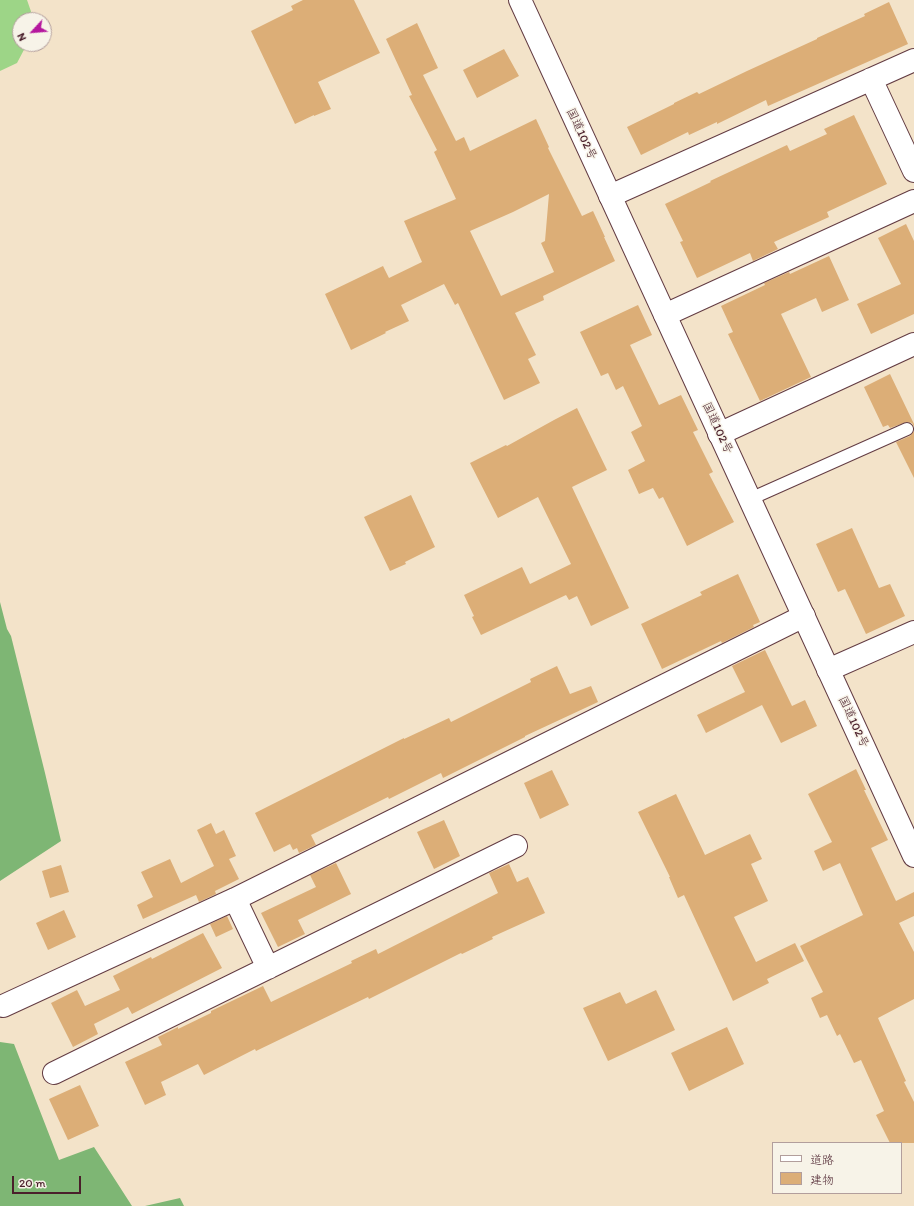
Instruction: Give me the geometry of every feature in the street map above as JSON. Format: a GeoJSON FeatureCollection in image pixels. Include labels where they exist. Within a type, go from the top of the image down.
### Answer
{"type":"FeatureCollection","features":[{"type":"Feature","properties":{"kind":"main road","name":"国道102号"},"geometry":{"type":"LineString","coordinates":[[520,0],[913,853]]}},
{"type":"Feature","properties":{"kind":"main road"},"geometry":{"type":"LineString","coordinates":[[610,196],[914,60]]}},
{"type":"Feature","properties":{"kind":"main road"},"geometry":{"type":"LineString","coordinates":[[871,79],[914,171]]}},
{"type":"Feature","properties":{"kind":"main road"},"geometry":{"type":"LineString","coordinates":[[665,315],[914,202]]}},
{"type":"Feature","properties":{"kind":"main road"},"geometry":{"type":"LineString","coordinates":[[720,434],[914,344]]}},
{"type":"Feature","properties":{"kind":"main road"},"geometry":{"type":"LineString","coordinates":[[3,1006],[235,899],[804,616]]}},
{"type":"Feature","properties":{"kind":"main road"},"geometry":{"type":"LineString","coordinates":[[828,670],[914,632]]}},
{"type":"Feature","properties":{"kind":"main road"},"geometry":{"type":"LineString","coordinates":[[54,1073],[516,846]]}},
{"type":"Feature","properties":{"kind":"main road"},"geometry":{"type":"LineString","coordinates":[[235,899],[268,968]]}},
{"type":"Feature","properties":{"kind":"lane"},"geometry":{"type":"LineString","coordinates":[[750,499],[907,429]]}},
{"type":"Feature","properties":{"kind":"green space"},"geometry":{"type":"Polygon","coordinates":[[[0,0],[27,0],[31,12],[12,12],[12,52],[23,52],[17,63],[0,71],[0,0]]]}},
{"type":"Feature","properties":{"kind":"green space"},"geometry":{"type":"Polygon","coordinates":[[[0,602],[7,629],[11,636],[61,841],[0,881],[0,602]]]}},
{"type":"Feature","properties":{"kind":"green space"},"geometry":{"type":"Polygon","coordinates":[[[0,1042],[14,1044],[59,1160],[94,1147],[132,1206],[0,1206],[0,1042]]]}},
{"type":"Feature","properties":{"kind":"green space"},"geometry":{"type":"Polygon","coordinates":[[[180,1198],[184,1206],[145,1206],[180,1198]]]}},
{"type":"Feature","properties":{"kind":"building"},"geometry":{"type":"Polygon","coordinates":[[[303,0],[354,0],[380,53],[318,82],[331,109],[295,124],[251,31],[293,10],[291,6],[303,0]]]}},
{"type":"Feature","properties":{"kind":"building"},"geometry":{"type":"Polygon","coordinates":[[[889,2],[908,44],[768,106],[766,100],[717,124],[717,122],[689,135],[688,132],[641,155],[627,127],[697,92],[699,94],[817,39],[865,16],[864,14],[889,2]]]}},
{"type":"Feature","properties":{"kind":"building"},"geometry":{"type":"Polygon","coordinates":[[[417,23],[438,68],[423,75],[456,141],[464,137],[470,151],[536,119],[549,147],[548,148],[582,216],[593,211],[615,261],[543,296],[544,300],[515,313],[536,355],[528,359],[540,383],[504,400],[458,303],[455,305],[444,284],[401,305],[409,321],[351,350],[325,294],[383,266],[389,278],[422,262],[404,221],[456,199],[434,152],[437,150],[409,96],[412,95],[386,39],[417,23]],[[549,194],[470,231],[501,296],[554,272],[541,243],[545,241],[549,194]]]}},
{"type":"Feature","properties":{"kind":"building"},"geometry":{"type":"Polygon","coordinates":[[[504,49],[519,76],[477,98],[463,70],[504,49]]]}},
{"type":"Feature","properties":{"kind":"building"},"geometry":{"type":"Polygon","coordinates":[[[854,115],[887,184],[827,212],[829,217],[774,242],[778,249],[753,261],[750,253],[697,278],[680,242],[683,241],[665,204],[787,145],[790,151],[827,134],[824,129],[854,115]]]}},
{"type":"Feature","properties":{"kind":"building"},"geometry":{"type":"Polygon","coordinates":[[[906,224],[914,241],[914,314],[871,334],[857,304],[901,284],[878,238],[906,224]]]}},
{"type":"Feature","properties":{"kind":"building"},"geometry":{"type":"Polygon","coordinates":[[[829,256],[849,300],[822,312],[816,298],[781,314],[811,377],[760,401],[728,334],[733,332],[721,306],[765,285],[764,283],[789,272],[790,274],[829,256]]]}},
{"type":"Feature","properties":{"kind":"building"},"geometry":{"type":"Polygon","coordinates":[[[638,305],[652,335],[630,345],[659,405],[681,395],[698,430],[693,432],[713,472],[709,474],[734,522],[687,546],[663,497],[659,499],[653,488],[639,494],[628,470],[645,461],[631,432],[642,426],[623,386],[616,390],[608,373],[601,376],[580,332],[638,305]]]}},
{"type":"Feature","properties":{"kind":"building"},"geometry":{"type":"Polygon","coordinates":[[[890,374],[914,424],[914,427],[912,423],[907,422],[890,428],[888,425],[883,427],[864,387],[890,374]]]}},
{"type":"Feature","properties":{"kind":"building"},"geometry":{"type":"Polygon","coordinates":[[[577,408],[607,470],[572,487],[629,608],[591,626],[577,596],[569,600],[566,595],[481,635],[472,617],[474,616],[464,595],[522,567],[530,584],[571,564],[538,497],[498,518],[470,463],[506,445],[507,446],[577,408]]]}},
{"type":"Feature","properties":{"kind":"building"},"geometry":{"type":"Polygon","coordinates":[[[914,431],[914,478],[896,442],[910,436],[914,431]]]}},
{"type":"Feature","properties":{"kind":"building"},"geometry":{"type":"Polygon","coordinates":[[[411,495],[435,547],[405,562],[406,564],[390,571],[364,517],[411,495]]]}},
{"type":"Feature","properties":{"kind":"building"},"geometry":{"type":"Polygon","coordinates":[[[852,528],[879,588],[890,584],[905,616],[866,634],[845,589],[838,592],[816,544],[852,528]]]}},
{"type":"Feature","properties":{"kind":"building"},"geometry":{"type":"Polygon","coordinates":[[[738,574],[760,622],[753,625],[754,627],[722,643],[721,641],[662,669],[641,624],[702,595],[700,592],[738,574]]]}},
{"type":"Feature","properties":{"kind":"building"},"geometry":{"type":"Polygon","coordinates":[[[765,650],[792,706],[805,700],[817,726],[781,743],[762,705],[706,733],[697,715],[745,692],[732,666],[765,650]]]}},
{"type":"Feature","properties":{"kind":"building"},"geometry":{"type":"Polygon","coordinates":[[[557,666],[570,694],[591,686],[598,702],[525,736],[443,778],[441,773],[311,835],[316,845],[299,853],[297,848],[293,850],[290,844],[274,852],[255,813],[404,738],[449,718],[451,722],[531,682],[530,679],[557,666]]]}},
{"type":"Feature","properties":{"kind":"building"},"geometry":{"type":"Polygon","coordinates":[[[856,769],[866,790],[864,790],[888,840],[871,848],[896,901],[914,892],[914,916],[899,923],[914,952],[914,999],[878,1018],[906,1081],[904,1082],[914,1102],[914,1143],[890,1142],[876,1115],[884,1111],[861,1060],[854,1063],[840,1034],[837,1036],[827,1015],[820,1018],[811,998],[823,992],[800,946],[863,915],[840,863],[823,871],[814,851],[832,842],[808,794],[856,769]]]}},
{"type":"Feature","properties":{"kind":"building"},"geometry":{"type":"Polygon","coordinates":[[[552,770],[569,805],[540,819],[524,783],[552,770]]]}},
{"type":"Feature","properties":{"kind":"building"},"geometry":{"type":"Polygon","coordinates":[[[676,794],[705,855],[750,834],[762,859],[751,864],[768,901],[734,917],[756,962],[795,943],[804,961],[767,979],[769,983],[733,1001],[684,895],[678,898],[670,877],[638,812],[676,794]]]}},
{"type":"Feature","properties":{"kind":"building"},"geometry":{"type":"Polygon","coordinates":[[[444,820],[460,856],[434,869],[417,832],[444,820]]]}},
{"type":"Feature","properties":{"kind":"building"},"geometry":{"type":"Polygon","coordinates":[[[211,823],[216,834],[224,830],[236,856],[229,859],[239,879],[215,891],[216,894],[199,902],[196,895],[143,919],[137,905],[153,897],[141,872],[170,859],[181,883],[214,866],[197,830],[211,823]]]}},
{"type":"Feature","properties":{"kind":"building"},"geometry":{"type":"Polygon","coordinates":[[[336,863],[351,894],[298,920],[305,934],[278,947],[261,913],[316,887],[310,875],[336,863]]]}},
{"type":"Feature","properties":{"kind":"building"},"geometry":{"type":"Polygon","coordinates":[[[509,864],[517,882],[528,877],[545,913],[492,937],[493,939],[462,954],[461,953],[369,999],[368,997],[256,1051],[255,1049],[204,1075],[198,1064],[161,1082],[166,1095],[145,1105],[125,1062],[162,1045],[158,1037],[211,1013],[211,1011],[263,986],[271,1002],[352,963],[351,961],[376,949],[378,954],[498,893],[489,873],[509,864]]]}},
{"type":"Feature","properties":{"kind":"building"},"geometry":{"type":"Polygon","coordinates":[[[61,865],[69,892],[50,898],[42,871],[61,865]]]}},
{"type":"Feature","properties":{"kind":"building"},"geometry":{"type":"Polygon","coordinates":[[[64,910],[76,937],[48,950],[36,923],[64,910]]]}},
{"type":"Feature","properties":{"kind":"building"},"geometry":{"type":"Polygon","coordinates":[[[227,916],[233,929],[216,937],[210,924],[227,916]]]}},
{"type":"Feature","properties":{"kind":"building"},"geometry":{"type":"Polygon","coordinates":[[[203,933],[222,968],[132,1014],[128,1007],[94,1024],[98,1034],[73,1047],[51,1003],[77,990],[85,1006],[120,990],[113,976],[151,957],[152,959],[203,933]]]}},
{"type":"Feature","properties":{"kind":"building"},"geometry":{"type":"Polygon","coordinates":[[[656,990],[675,1030],[608,1061],[583,1008],[620,992],[626,1004],[656,990]]]}},
{"type":"Feature","properties":{"kind":"building"},"geometry":{"type":"Polygon","coordinates":[[[727,1027],[744,1064],[689,1091],[671,1053],[727,1027]]]}},
{"type":"Feature","properties":{"kind":"building"},"geometry":{"type":"Polygon","coordinates":[[[80,1085],[99,1126],[68,1140],[49,1099],[80,1085]]]}}]}
